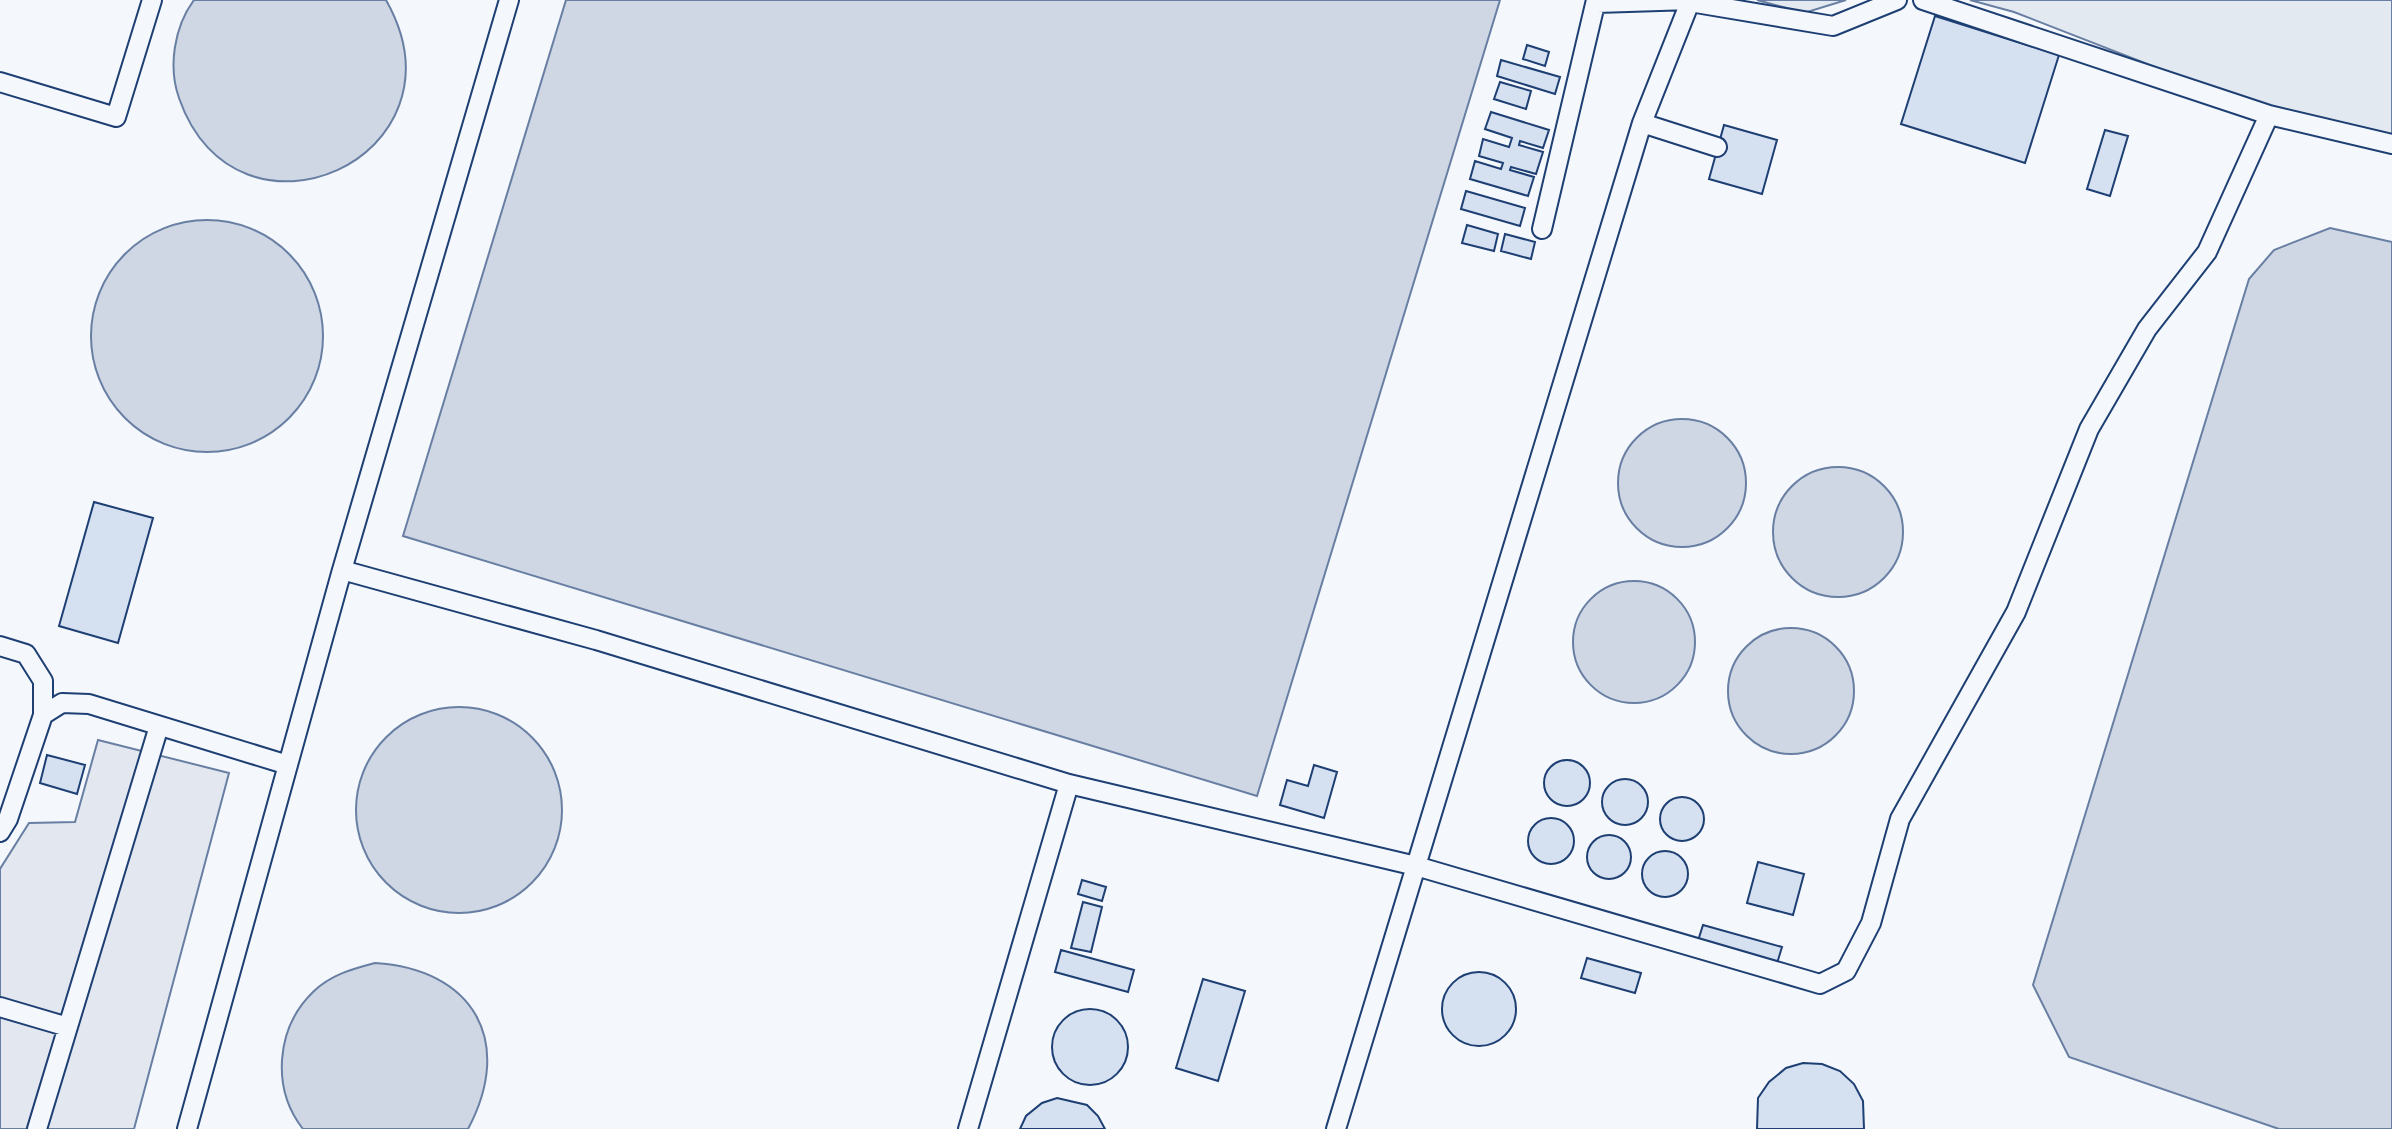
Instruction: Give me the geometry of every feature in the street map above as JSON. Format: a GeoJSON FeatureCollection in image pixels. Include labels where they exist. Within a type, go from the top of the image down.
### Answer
{"type":"FeatureCollection","features":[{"type":"Feature","properties":{"kind":"lane"},"geometry":{"type":"LineString","coordinates":[[0,82],[116,117],[152,0]]}},
{"type":"Feature","properties":{"kind":"lane"},"geometry":{"type":"LineString","coordinates":[[187,1129],[342,570],[509,0]]}},
{"type":"Feature","properties":{"kind":"lane"},"geometry":{"type":"LineString","coordinates":[[1542,229],[1596,2],[1690,1],[1833,26],[1897,0]]}},
{"type":"Feature","properties":{"kind":"lane"},"geometry":{"type":"LineString","coordinates":[[1923,0],[2269,115],[2392,144]]}},
{"type":"Feature","properties":{"kind":"lane"},"geometry":{"type":"LineString","coordinates":[[1336,1129],[1642,123],[1690,1]]}},
{"type":"Feature","properties":{"kind":"lane"},"geometry":{"type":"LineString","coordinates":[[342,570],[596,640],[1069,784],[1416,866],[1820,984],[1846,971],[1871,923],[1900,819],[2016,612],[2089,429],[2147,329],[2207,252],[2269,115]]}},
{"type":"Feature","properties":{"kind":"lane"},"geometry":{"type":"LineString","coordinates":[[1642,123],[1717,147]]}},
{"type":"Feature","properties":{"kind":"lane"},"geometry":{"type":"LineString","coordinates":[[0,646],[26,654],[43,681],[43,715],[8,819],[0,832]]}},
{"type":"Feature","properties":{"kind":"lane"},"geometry":{"type":"LineString","coordinates":[[43,715],[62,703],[89,704],[288,765]]}},
{"type":"Feature","properties":{"kind":"lane"},"geometry":{"type":"LineString","coordinates":[[37,1129],[159,726]]}},
{"type":"Feature","properties":{"kind":"lane"},"geometry":{"type":"LineString","coordinates":[[968,1129],[1069,784]]}},
{"type":"Feature","properties":{"kind":"lane"},"geometry":{"type":"LineString","coordinates":[[0,1007],[68,1027]]}},
{"type":"Feature","properties":{"kind":"shaded area"},"geometry":{"type":"Polygon","coordinates":[[[194,0],[386,0],[405,56],[399,105],[375,144],[337,170],[293,181],[248,175],[208,148],[179,98],[174,73],[178,35],[194,0]]]}},
{"type":"Feature","properties":{"kind":"shaded area"},"geometry":{"type":"Polygon","coordinates":[[[566,0],[1500,0],[1257,796],[403,536],[566,0]]]}},
{"type":"Feature","properties":{"kind":"shaded area"},"geometry":{"type":"Polygon","coordinates":[[[1757,0],[1846,0],[1804,13],[1757,0]]]}},
{"type":"Feature","properties":{"kind":"shaded area"},"geometry":{"type":"Polygon","coordinates":[[[1970,0],[2392,0],[2392,139],[2273,113],[2014,12],[1970,0]]]}},
{"type":"Feature","properties":{"kind":"shaded area"},"geometry":{"type":"Polygon","coordinates":[[[207,220],[252,228],[272,239],[289,254],[304,271],[315,291],[323,336],[315,381],[304,401],[289,418],[272,433],[252,444],[207,452],[162,444],[142,433],[125,418],[110,401],[99,381],[91,336],[99,291],[110,271],[125,254],[142,239],[162,228],[207,220]]]}},
{"type":"Feature","properties":{"kind":"shaded area"},"geometry":{"type":"Polygon","coordinates":[[[2330,228],[2392,242],[2392,1129],[2279,1129],[2069,1057],[2033,985],[2249,279],[2274,250],[2330,228]]]}},
{"type":"Feature","properties":{"kind":"shaded area"},"geometry":{"type":"Polygon","coordinates":[[[1682,419],[1706,424],[1727,438],[1741,459],[1746,483],[1741,507],[1727,528],[1706,542],[1682,547],[1658,542],[1637,528],[1623,507],[1618,483],[1623,459],[1637,438],[1658,424],[1682,419]]]}},
{"type":"Feature","properties":{"kind":"shaded area"},"geometry":{"type":"Polygon","coordinates":[[[1838,467],[1863,472],[1884,486],[1898,507],[1903,532],[1898,557],[1884,578],[1863,592],[1838,597],[1813,592],[1792,578],[1778,557],[1773,532],[1778,507],[1792,486],[1813,472],[1838,467]]]}},
{"type":"Feature","properties":{"kind":"shaded area"},"geometry":{"type":"Polygon","coordinates":[[[1634,581],[1658,585],[1677,599],[1691,618],[1695,642],[1691,666],[1677,685],[1658,699],[1634,703],[1610,699],[1591,685],[1577,666],[1573,642],[1577,618],[1591,599],[1610,585],[1634,581]]]}},
{"type":"Feature","properties":{"kind":"shaded area"},"geometry":{"type":"Polygon","coordinates":[[[1791,628],[1815,632],[1836,646],[1850,667],[1854,691],[1850,715],[1836,736],[1815,750],[1791,754],[1767,750],[1746,736],[1732,715],[1728,691],[1732,667],[1746,646],[1767,632],[1791,628]]]}},
{"type":"Feature","properties":{"kind":"shaded area"},"geometry":{"type":"Polygon","coordinates":[[[459,707],[498,715],[532,737],[554,771],[562,810],[554,849],[532,883],[498,905],[459,913],[420,905],[386,883],[364,849],[356,810],[364,771],[386,737],[420,715],[459,707]]]}},
{"type":"Feature","properties":{"kind":"shaded area"},"geometry":{"type":"Polygon","coordinates":[[[98,740],[229,773],[134,1129],[0,1129],[0,869],[29,823],[75,822],[98,740]]]}},
{"type":"Feature","properties":{"kind":"shaded area"},"geometry":{"type":"Polygon","coordinates":[[[375,963],[409,968],[437,979],[460,995],[476,1015],[485,1039],[487,1067],[482,1097],[468,1129],[303,1129],[293,1113],[282,1077],[285,1040],[291,1023],[313,992],[327,981],[375,963]]]}},
{"type":"Feature","properties":{"kind":"building"},"geometry":{"type":"Polygon","coordinates":[[[1935,16],[2059,55],[2025,163],[1901,124],[1935,16]]]}},
{"type":"Feature","properties":{"kind":"building"},"geometry":{"type":"Polygon","coordinates":[[[1527,45],[1549,52],[1545,66],[1523,59],[1527,45]]]}},
{"type":"Feature","properties":{"kind":"building"},"geometry":{"type":"Polygon","coordinates":[[[1501,60],[1560,77],[1555,94],[1497,76],[1501,60]]]}},
{"type":"Feature","properties":{"kind":"building"},"geometry":{"type":"Polygon","coordinates":[[[1500,82],[1531,91],[1526,109],[1494,99],[1500,82]]]}},
{"type":"Feature","properties":{"kind":"building"},"geometry":{"type":"Polygon","coordinates":[[[1491,112],[1549,130],[1543,148],[1520,141],[1519,145],[1543,152],[1536,174],[1511,167],[1510,170],[1534,177],[1528,196],[1470,179],[1475,161],[1501,169],[1503,163],[1479,156],[1483,139],[1509,147],[1512,138],[1485,129],[1491,112]]]}},
{"type":"Feature","properties":{"kind":"building"},"geometry":{"type":"Polygon","coordinates":[[[1724,125],[1777,140],[1762,194],[1709,179],[1724,125]]]}},
{"type":"Feature","properties":{"kind":"building"},"geometry":{"type":"Polygon","coordinates":[[[2105,130],[2128,136],[2110,196],[2087,189],[2105,130]]]}},
{"type":"Feature","properties":{"kind":"building"},"geometry":{"type":"Polygon","coordinates":[[[1466,191],[1525,208],[1520,226],[1461,209],[1466,191]]]}},
{"type":"Feature","properties":{"kind":"building"},"geometry":{"type":"Polygon","coordinates":[[[1467,225],[1498,234],[1494,251],[1462,243],[1467,225]]]}},
{"type":"Feature","properties":{"kind":"building"},"geometry":{"type":"Polygon","coordinates":[[[1505,234],[1535,242],[1531,259],[1501,251],[1505,234]]]}},
{"type":"Feature","properties":{"kind":"building"},"geometry":{"type":"Polygon","coordinates":[[[94,502],[153,518],[118,643],[59,626],[94,502]]]}},
{"type":"Feature","properties":{"kind":"building"},"geometry":{"type":"Polygon","coordinates":[[[47,755],[85,765],[77,794],[40,783],[47,755]]]}},
{"type":"Feature","properties":{"kind":"building"},"geometry":{"type":"Polygon","coordinates":[[[1567,760],[1583,767],[1590,783],[1583,799],[1567,806],[1551,799],[1544,783],[1551,767],[1567,760]]]}},
{"type":"Feature","properties":{"kind":"building"},"geometry":{"type":"Polygon","coordinates":[[[1314,765],[1337,772],[1324,818],[1280,805],[1287,780],[1308,786],[1314,765]]]}},
{"type":"Feature","properties":{"kind":"building"},"geometry":{"type":"Polygon","coordinates":[[[1625,779],[1641,786],[1648,802],[1641,818],[1625,825],[1609,818],[1602,802],[1609,786],[1625,779]]]}},
{"type":"Feature","properties":{"kind":"building"},"geometry":{"type":"Polygon","coordinates":[[[1682,797],[1698,803],[1704,819],[1698,835],[1682,841],[1666,835],[1660,819],[1666,803],[1682,797]]]}},
{"type":"Feature","properties":{"kind":"building"},"geometry":{"type":"Polygon","coordinates":[[[1551,818],[1567,825],[1574,841],[1567,857],[1551,864],[1535,857],[1528,841],[1535,825],[1551,818]]]}},
{"type":"Feature","properties":{"kind":"building"},"geometry":{"type":"Polygon","coordinates":[[[1609,835],[1625,841],[1631,857],[1625,873],[1609,879],[1593,873],[1587,857],[1593,841],[1609,835]]]}},
{"type":"Feature","properties":{"kind":"building"},"geometry":{"type":"Polygon","coordinates":[[[1665,851],[1681,858],[1688,874],[1681,890],[1665,897],[1649,890],[1642,874],[1649,858],[1665,851]]]}},
{"type":"Feature","properties":{"kind":"building"},"geometry":{"type":"Polygon","coordinates":[[[1758,862],[1804,874],[1793,915],[1747,903],[1758,862]]]}},
{"type":"Feature","properties":{"kind":"building"},"geometry":{"type":"Polygon","coordinates":[[[1082,880],[1106,887],[1102,901],[1078,894],[1082,880]]]}},
{"type":"Feature","properties":{"kind":"building"},"geometry":{"type":"Polygon","coordinates":[[[1083,902],[1102,907],[1091,952],[1071,948],[1083,902]]]}},
{"type":"Feature","properties":{"kind":"building"},"geometry":{"type":"Polygon","coordinates":[[[1703,925],[1782,947],[1775,970],[1696,947],[1703,925]]]}},
{"type":"Feature","properties":{"kind":"building"},"geometry":{"type":"Polygon","coordinates":[[[1061,950],[1134,970],[1128,992],[1055,972],[1061,950]]]}},
{"type":"Feature","properties":{"kind":"building"},"geometry":{"type":"Polygon","coordinates":[[[1587,958],[1641,973],[1635,993],[1581,978],[1587,958]]]}},
{"type":"Feature","properties":{"kind":"building"},"geometry":{"type":"Polygon","coordinates":[[[1472,972],[1486,972],[1500,978],[1510,988],[1516,1009],[1510,1030],[1500,1040],[1486,1046],[1472,1046],[1458,1040],[1448,1030],[1442,1016],[1442,1002],[1448,988],[1458,978],[1472,972]]]}},
{"type":"Feature","properties":{"kind":"building"},"geometry":{"type":"Polygon","coordinates":[[[1203,979],[1245,991],[1218,1081],[1176,1068],[1203,979]]]}},
{"type":"Feature","properties":{"kind":"building"},"geometry":{"type":"Polygon","coordinates":[[[1090,1009],[1105,1012],[1117,1020],[1125,1032],[1128,1047],[1125,1062],[1117,1074],[1105,1082],[1090,1085],[1075,1082],[1063,1074],[1055,1062],[1052,1047],[1055,1032],[1063,1020],[1075,1012],[1090,1009]]]}},
{"type":"Feature","properties":{"kind":"building"},"geometry":{"type":"Polygon","coordinates":[[[1803,1063],[1822,1064],[1840,1071],[1854,1084],[1863,1101],[1864,1129],[1757,1129],[1758,1098],[1769,1082],[1786,1068],[1803,1063]]]}},
{"type":"Feature","properties":{"kind":"building"},"geometry":{"type":"Polygon","coordinates":[[[1057,1098],[1087,1105],[1105,1129],[1020,1129],[1026,1116],[1042,1103],[1057,1098]]]}}]}
